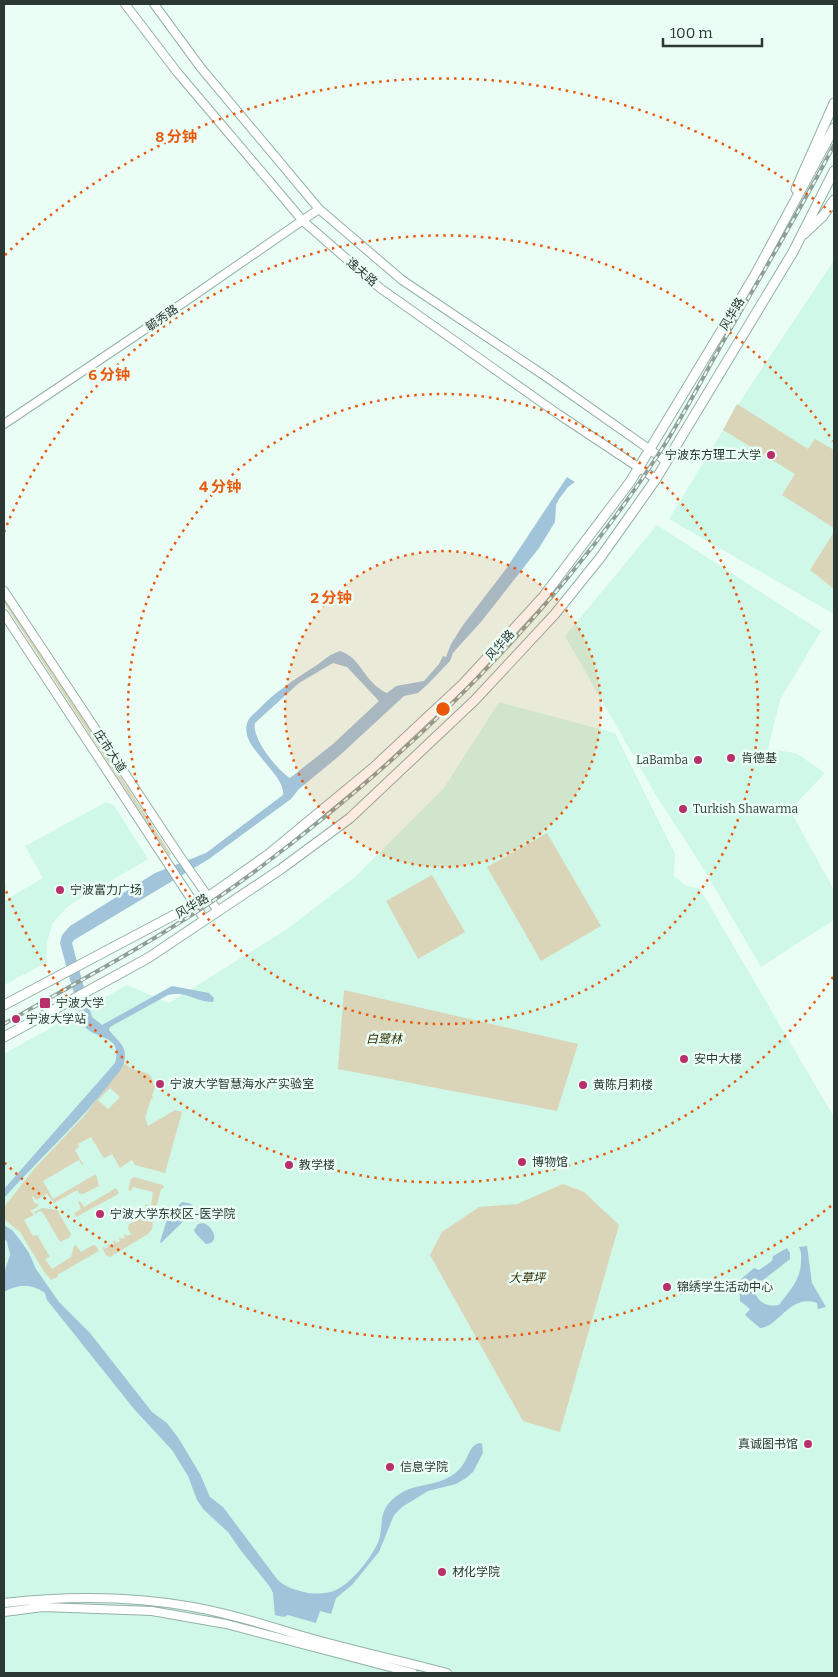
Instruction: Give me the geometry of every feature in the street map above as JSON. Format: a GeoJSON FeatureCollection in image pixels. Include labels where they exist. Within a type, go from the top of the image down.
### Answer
{"type":"FeatureCollection","features":[{"type":"Feature","properties":{"kind":"main road","name":"逸夫路"},"geometry":{"type":"LineString","coordinates":[[125,4],[178,72],[303,221],[380,288],[558,414],[656,478]]}},
{"type":"Feature","properties":{"kind":"main road","name":"逸夫路"},"geometry":{"type":"LineString","coordinates":[[154,4],[202,68],[319,209],[402,280],[545,376],[666,461]]}},
{"type":"Feature","properties":{"kind":"main road"},"geometry":{"type":"LineString","coordinates":[[778,232],[834,103]]}},
{"type":"Feature","properties":{"kind":"main road","name":"风华路"},"geometry":{"type":"LineString","coordinates":[[4,1006],[208,897],[268,854],[373,768],[464,684],[543,597],[630,482],[755,275],[834,128]]}},
{"type":"Feature","properties":{"kind":"main road","name":"风华路"},"geometry":{"type":"LineString","coordinates":[[4,1037],[148,958],[350,818],[476,700],[556,614],[600,558],[656,478],[793,252],[834,171]]}},
{"type":"Feature","properties":{"kind":"main road"},"geometry":{"type":"LineString","coordinates":[[799,239],[823,216],[834,200]]}},
{"type":"Feature","properties":{"kind":"main road","name":"毓秀路"},"geometry":{"type":"LineString","coordinates":[[4,424],[319,209]]}},
{"type":"Feature","properties":{"kind":"main road","name":"庄市大道"},"geometry":{"type":"LineString","coordinates":[[4,590],[200,887],[218,911]]}},
{"type":"Feature","properties":{"kind":"main road","name":"庄市大道"},"geometry":{"type":"LineString","coordinates":[[4,614],[167,861],[194,906],[205,920]]}},
{"type":"Feature","properties":{"kind":"main road"},"geometry":{"type":"LineString","coordinates":[[4,1603],[84,1598],[147,1601],[193,1607],[231,1614],[289,1632],[447,1673]]}},
{"type":"Feature","properties":{"kind":"main road"},"geometry":{"type":"LineString","coordinates":[[4,1612],[42,1607],[152,1611],[226,1624],[413,1673]]}},
{"type":"Feature","properties":{"kind":"shaded area","name":"宁波东方理工大学"},"geometry":{"type":"Polygon","coordinates":[[[834,260],[834,614],[669,519],[746,392],[834,260]]]}},
{"type":"Feature","properties":{"kind":"shaded area"},"geometry":{"type":"Polygon","coordinates":[[[657,525],[821,631],[780,700],[768,749],[796,753],[825,773],[790,810],[834,890],[834,920],[761,967],[706,873],[654,792],[565,636],[657,525]]]}},
{"type":"Feature","properties":{"kind":"shaded area","name":"宁波大学"},"geometry":{"type":"Polygon","coordinates":[[[499,702],[615,733],[675,854],[674,876],[685,885],[700,889],[834,1117],[834,1673],[4,1673],[4,1054],[127,985],[169,1003],[287,929],[355,877],[444,788],[499,702]]]}},
{"type":"Feature","properties":{"kind":"shaded area","name":"宁波富力广场"},"geometry":{"type":"Polygon","coordinates":[[[106,802],[114,805],[148,859],[68,906],[52,924],[47,943],[46,963],[4,985],[4,901],[43,878],[25,846],[106,802]]]}},
{"type":"Feature","properties":{"kind":"green space"},"geometry":{"type":"Polygon","coordinates":[[[737,404],[808,449],[815,439],[834,450],[834,528],[782,495],[795,474],[723,430],[737,404]]]}},
{"type":"Feature","properties":{"kind":"green space"},"geometry":{"type":"Polygon","coordinates":[[[834,532],[834,589],[810,570],[834,532]]]}},
{"type":"Feature","properties":{"kind":"green space"},"geometry":{"type":"Polygon","coordinates":[[[4,598],[171,854],[169,856],[4,603],[4,598]]]}},
{"type":"Feature","properties":{"kind":"green space"},"geometry":{"type":"Polygon","coordinates":[[[547,833],[601,926],[541,961],[487,867],[547,833]]]}},
{"type":"Feature","properties":{"kind":"green space"},"geometry":{"type":"Polygon","coordinates":[[[432,875],[465,932],[418,959],[386,901],[432,875]]]}},
{"type":"Feature","properties":{"kind":"green space","name":"白鹭林"},"geometry":{"type":"Polygon","coordinates":[[[344,990],[578,1044],[557,1111],[338,1069],[344,990]]]}},
{"type":"Feature","properties":{"kind":"green space"},"geometry":{"type":"Polygon","coordinates":[[[125,1063],[132,1068],[149,1074],[155,1087],[152,1095],[153,1099],[151,1099],[145,1118],[148,1126],[175,1110],[182,1112],[165,1173],[135,1165],[132,1160],[120,1168],[112,1154],[105,1158],[103,1157],[91,1137],[78,1144],[79,1147],[75,1150],[82,1165],[79,1160],[43,1181],[53,1199],[96,1174],[99,1186],[83,1194],[80,1194],[77,1190],[54,1203],[47,1194],[36,1200],[32,1197],[35,1204],[37,1203],[39,1206],[30,1211],[34,1215],[24,1220],[33,1236],[37,1235],[50,1257],[45,1259],[52,1269],[71,1257],[76,1245],[81,1252],[93,1245],[99,1251],[51,1280],[20,1232],[4,1219],[4,1207],[34,1169],[84,1116],[125,1063]],[[110,1088],[97,1101],[108,1109],[120,1097],[110,1088]]]}},
{"type":"Feature","properties":{"kind":"green space"},"geometry":{"type":"Polygon","coordinates":[[[134,1177],[163,1185],[164,1188],[161,1189],[156,1208],[145,1206],[145,1204],[151,1206],[153,1192],[133,1187],[131,1191],[128,1190],[131,1179],[134,1177]]]}},
{"type":"Feature","properties":{"kind":"green space","name":"大草坪"},"geometry":{"type":"Polygon","coordinates":[[[563,1184],[584,1192],[619,1225],[560,1432],[523,1421],[430,1255],[442,1232],[479,1207],[517,1204],[563,1184]]]}},
{"type":"Feature","properties":{"kind":"green space"},"geometry":{"type":"Polygon","coordinates":[[[116,1188],[119,1193],[115,1196],[76,1217],[74,1213],[81,1209],[78,1202],[80,1201],[84,1207],[116,1188]]]}},
{"type":"Feature","properties":{"kind":"green space"},"geometry":{"type":"Polygon","coordinates":[[[42,1208],[57,1210],[71,1234],[70,1237],[60,1242],[43,1213],[40,1211],[35,1214],[34,1212],[42,1208]]]}},
{"type":"Feature","properties":{"kind":"green space"},"geometry":{"type":"Polygon","coordinates":[[[142,1218],[151,1219],[153,1222],[152,1229],[148,1234],[110,1257],[106,1255],[102,1248],[104,1247],[105,1249],[108,1247],[107,1245],[111,1246],[114,1244],[113,1241],[115,1240],[116,1243],[120,1241],[120,1237],[122,1239],[125,1237],[124,1235],[131,1234],[128,1229],[129,1224],[142,1218]]]}},
{"type":"Feature","properties":{"kind":"water"},"geometry":{"type":"Polygon","coordinates":[[[567,477],[575,482],[568,487],[559,499],[556,505],[555,522],[539,548],[481,622],[453,653],[450,661],[427,685],[418,693],[404,696],[339,756],[299,789],[291,799],[209,859],[74,940],[72,943],[92,1017],[102,1025],[172,986],[209,993],[214,998],[213,1002],[181,994],[168,995],[110,1027],[109,1030],[125,1052],[122,1068],[86,1112],[4,1198],[4,1189],[115,1063],[117,1053],[115,1046],[106,1038],[87,1029],[81,1021],[60,943],[62,935],[70,926],[155,873],[206,853],[283,795],[280,782],[251,745],[246,731],[249,719],[273,696],[328,657],[340,651],[353,659],[379,689],[387,693],[396,686],[424,681],[439,664],[443,656],[446,657],[451,644],[463,625],[506,569],[567,477]],[[333,663],[299,683],[255,723],[257,737],[266,754],[290,778],[333,744],[379,701],[347,667],[333,663]]]}},
{"type":"Feature","properties":{"kind":"water"},"geometry":{"type":"Polygon","coordinates":[[[182,1202],[193,1205],[195,1208],[193,1212],[161,1243],[168,1216],[182,1202]]]}},
{"type":"Feature","properties":{"kind":"water"},"geometry":{"type":"Polygon","coordinates":[[[203,1223],[210,1227],[214,1234],[211,1243],[206,1244],[194,1230],[198,1224],[203,1223]]]}},
{"type":"Feature","properties":{"kind":"water"},"geometry":{"type":"Polygon","coordinates":[[[4,1225],[12,1230],[20,1240],[29,1253],[36,1269],[59,1302],[90,1333],[152,1412],[167,1423],[200,1474],[210,1497],[223,1507],[277,1579],[287,1587],[308,1593],[320,1593],[331,1592],[344,1585],[362,1568],[376,1546],[379,1540],[384,1512],[389,1503],[404,1491],[435,1483],[453,1475],[464,1463],[472,1448],[477,1444],[482,1444],[483,1453],[473,1472],[466,1478],[456,1484],[428,1491],[402,1507],[394,1515],[379,1552],[352,1585],[336,1598],[331,1614],[320,1611],[316,1623],[288,1615],[284,1617],[275,1615],[273,1593],[270,1587],[228,1532],[204,1510],[197,1500],[188,1476],[172,1450],[134,1409],[47,1300],[45,1293],[30,1286],[14,1287],[4,1292],[4,1273],[10,1255],[4,1238],[4,1225]]]}},
{"type":"Feature","properties":{"kind":"water"},"geometry":{"type":"Polygon","coordinates":[[[807,1246],[812,1283],[826,1307],[818,1309],[817,1303],[808,1301],[799,1303],[792,1306],[767,1326],[760,1328],[745,1315],[750,1309],[740,1301],[739,1281],[754,1268],[759,1270],[772,1261],[773,1256],[787,1248],[790,1253],[790,1259],[757,1285],[755,1293],[759,1300],[765,1304],[771,1306],[779,1305],[799,1275],[801,1251],[799,1247],[807,1246]]]}},
{"type":"Feature","properties":{"kind":"railway"},"geometry":{"type":"LineString","coordinates":[[4,1024],[165,932],[258,869],[371,778],[477,678],[527,625],[574,570],[619,512],[660,452],[679,422],[722,343],[797,214],[834,145]]}},
{"type":"Feature","properties":{"kind":"place","name":"宁波东方理工大学"},"geometry":{"type":"Point","coordinates":[771,455]}},
{"type":"Feature","properties":{"kind":"place","name":"肯德基"},"geometry":{"type":"Point","coordinates":[731,758]}},
{"type":"Feature","properties":{"kind":"place","name":"LaBamba"},"geometry":{"type":"Point","coordinates":[698,760]}},
{"type":"Feature","properties":{"kind":"place","name":"Turkish Shawarma"},"geometry":{"type":"Point","coordinates":[683,809]}},
{"type":"Feature","properties":{"kind":"place","name":"宁波富力广场"},"geometry":{"type":"Point","coordinates":[60,890]}},
{"type":"Feature","properties":{"kind":"place","name":"宁波大学"},"geometry":{"type":"Point","coordinates":[45,1003]}},
{"type":"Feature","properties":{"kind":"place","name":"宁波大学站"},"geometry":{"type":"Point","coordinates":[16,1019]}},
{"type":"Feature","properties":{"kind":"place","name":"安中大楼"},"geometry":{"type":"Point","coordinates":[684,1059]}},
{"type":"Feature","properties":{"kind":"place","name":"宁波大学智慧海水产实验室"},"geometry":{"type":"Point","coordinates":[160,1084]}},
{"type":"Feature","properties":{"kind":"place","name":"黄陈月莉楼"},"geometry":{"type":"Point","coordinates":[583,1085]}},
{"type":"Feature","properties":{"kind":"place","name":"博物馆"},"geometry":{"type":"Point","coordinates":[522,1162]}},
{"type":"Feature","properties":{"kind":"place","name":"教学楼"},"geometry":{"type":"Point","coordinates":[289,1165]}},
{"type":"Feature","properties":{"kind":"place","name":"宁波大学东校区-医学院"},"geometry":{"type":"Point","coordinates":[100,1214]}},
{"type":"Feature","properties":{"kind":"place","name":"锦绣学生活动中心"},"geometry":{"type":"Point","coordinates":[667,1287]}},
{"type":"Feature","properties":{"kind":"place","name":"真诚图书馆"},"geometry":{"type":"Point","coordinates":[808,1444]}},
{"type":"Feature","properties":{"kind":"place","name":"信息学院"},"geometry":{"type":"Point","coordinates":[390,1467]}},
{"type":"Feature","properties":{"kind":"place","name":"材化学院"},"geometry":{"type":"Point","coordinates":[442,1572]}}]}
